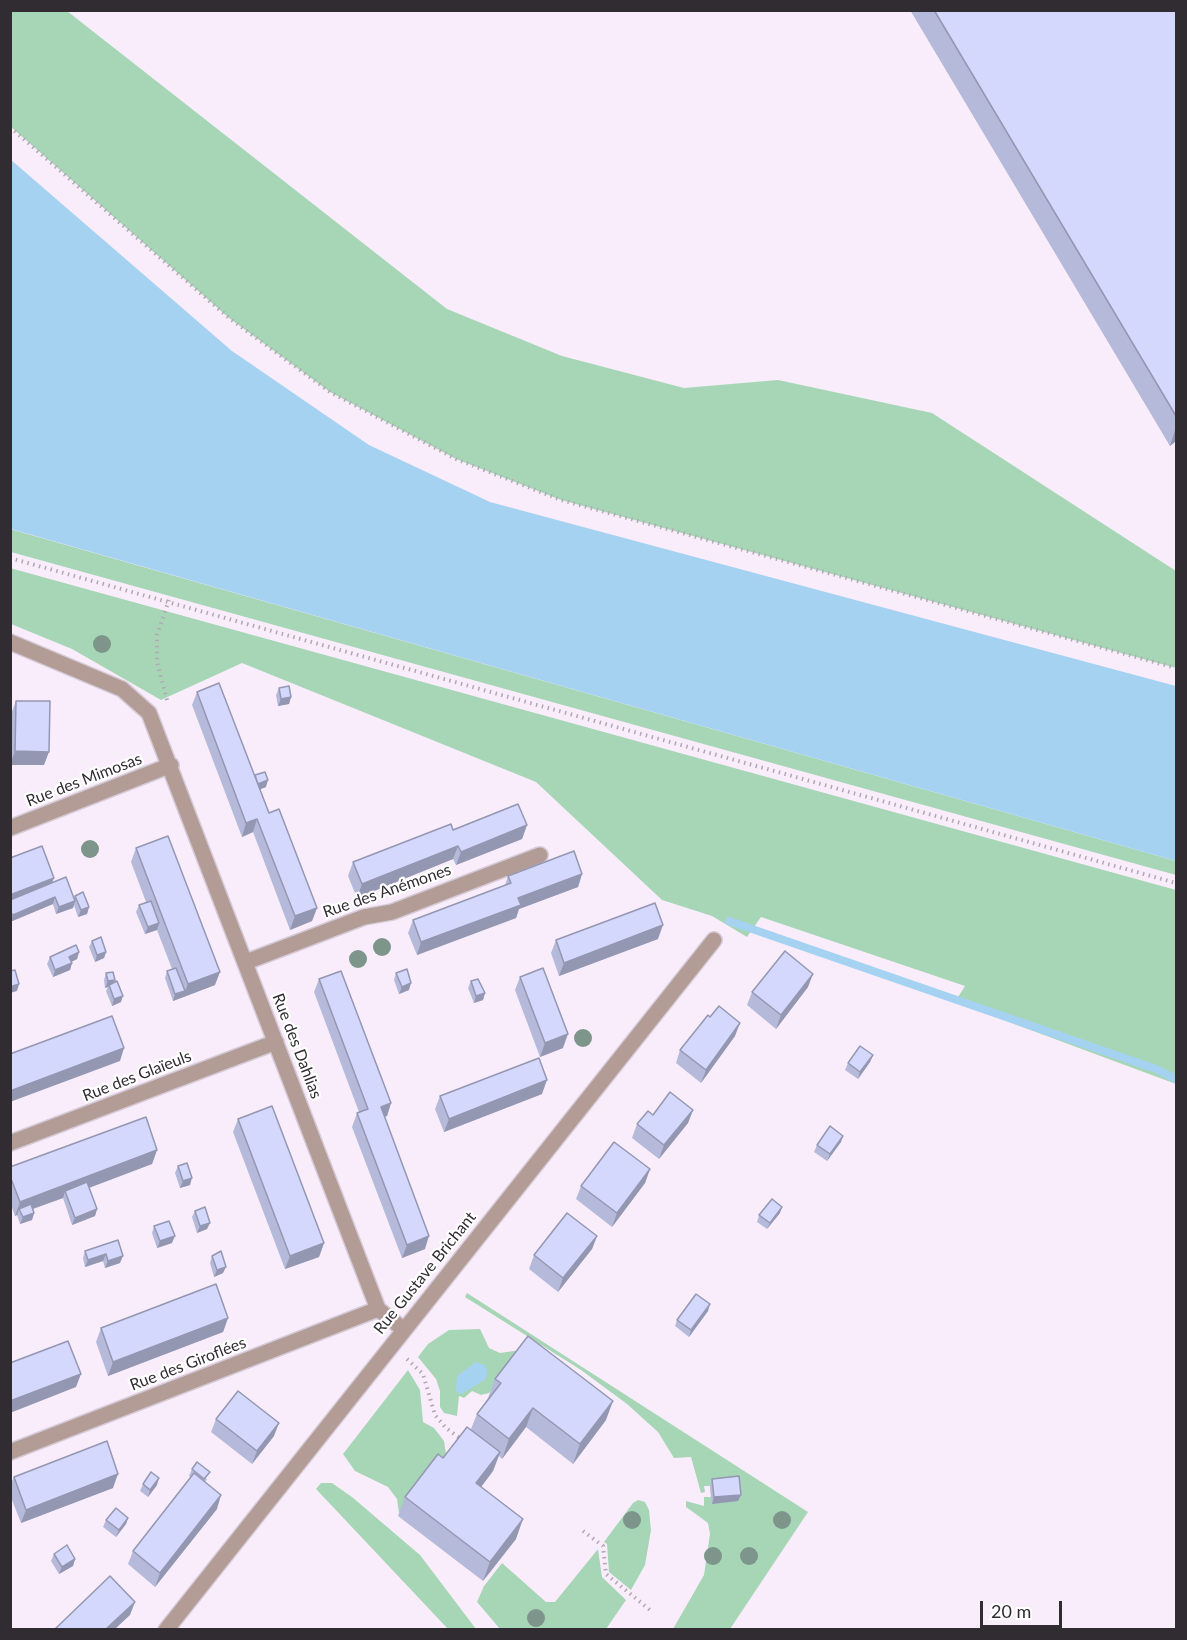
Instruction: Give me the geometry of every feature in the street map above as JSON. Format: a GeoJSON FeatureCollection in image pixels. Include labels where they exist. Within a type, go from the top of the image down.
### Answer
{"type":"FeatureCollection","features":[{"type":"Feature","properties":{"kind":"street","name":"Rue des Dahlias"},"geometry":{"type":"LineString","coordinates":[[10,642],[122,689],[149,713],[171,765],[378,1309]]}},
{"type":"Feature","properties":{"kind":"street","name":"Rue des Mimosas"},"geometry":{"type":"LineString","coordinates":[[10,828],[171,765]]}},
{"type":"Feature","properties":{"kind":"street","name":"Rue des Anémones"},"geometry":{"type":"LineString","coordinates":[[246,962],[364,917],[392,912],[540,855]]}},
{"type":"Feature","properties":{"kind":"street","name":"Rue Gustave Brichant"},"geometry":{"type":"LineString","coordinates":[[166,1629],[714,940]]}},
{"type":"Feature","properties":{"kind":"street","name":"Rue des Glaïeuls"},"geometry":{"type":"LineString","coordinates":[[10,1143],[276,1042]]}},
{"type":"Feature","properties":{"kind":"street"},"geometry":{"type":"LineString","coordinates":[[378,1309],[403,1329]]}},
{"type":"Feature","properties":{"kind":"street","name":"Rue des Giroflées"},"geometry":{"type":"LineString","coordinates":[[10,1452],[378,1309]]}},
{"type":"Feature","properties":{"kind":"path"},"geometry":{"type":"LineString","coordinates":[[10,128],[229,318],[330,392],[456,459],[561,500],[1176,668]]}},
{"type":"Feature","properties":{"kind":"path"},"geometry":{"type":"LineString","coordinates":[[10,558],[169,600],[1176,883]]}},
{"type":"Feature","properties":{"kind":"path"},"geometry":{"type":"LineString","coordinates":[[158,732],[168,706],[166,688],[157,662],[157,635],[169,600]]}},
{"type":"Feature","properties":{"kind":"path"},"geometry":{"type":"LineString","coordinates":[[391,1345],[423,1374],[435,1415],[446,1428],[470,1446]]}},
{"type":"Feature","properties":{"kind":"path"},"geometry":{"type":"LineString","coordinates":[[583,1531],[603,1546],[606,1574],[650,1610]]}},
{"type":"Feature","properties":{"kind":"green space"},"geometry":{"type":"Polygon","coordinates":[[[11,10],[67,11],[447,309],[562,356],[684,388],[778,380],[932,413],[1176,571],[1176,668],[561,500],[456,459],[330,392],[229,318],[11,127],[11,10]]]}},
{"type":"Feature","properties":{"kind":"green space"},"geometry":{"type":"Polygon","coordinates":[[[10,529],[1176,861],[1176,875],[11,552],[10,529]]]}},
{"type":"Feature","properties":{"kind":"green space"},"geometry":{"type":"Polygon","coordinates":[[[10,568],[1176,890],[1176,1084],[955,1002],[965,986],[761,917],[747,937],[712,916],[662,900],[536,782],[242,663],[161,700],[72,649],[11,624],[10,568]]]}},
{"type":"Feature","properties":{"kind":"green space"},"geometry":{"type":"Polygon","coordinates":[[[467,1293],[808,1512],[730,1629],[673,1629],[704,1575],[710,1534],[708,1523],[686,1507],[686,1501],[704,1506],[704,1497],[711,1497],[710,1486],[704,1486],[705,1492],[701,1493],[691,1457],[674,1458],[658,1432],[627,1404],[581,1370],[465,1297],[467,1293]]]}},
{"type":"Feature","properties":{"kind":"green space"},"geometry":{"type":"Polygon","coordinates":[[[480,1329],[489,1348],[500,1353],[521,1350],[489,1393],[481,1395],[472,1391],[464,1398],[459,1396],[457,1416],[444,1413],[440,1407],[440,1391],[436,1379],[418,1357],[428,1344],[449,1330],[480,1329]]]}},
{"type":"Feature","properties":{"kind":"green space"},"geometry":{"type":"Polygon","coordinates":[[[408,1370],[420,1390],[423,1422],[434,1428],[444,1441],[447,1461],[432,1470],[399,1513],[397,1499],[388,1487],[355,1471],[343,1454],[408,1370]]]}},
{"type":"Feature","properties":{"kind":"green space"},"geometry":{"type":"Polygon","coordinates":[[[321,1483],[332,1483],[352,1497],[420,1555],[476,1629],[448,1629],[316,1489],[321,1483]]]}},
{"type":"Feature","properties":{"kind":"green space"},"geometry":{"type":"Polygon","coordinates":[[[638,1500],[645,1502],[649,1510],[651,1530],[645,1565],[631,1590],[609,1572],[607,1544],[604,1542],[633,1503],[638,1500]]]}},
{"type":"Feature","properties":{"kind":"green space"},"geometry":{"type":"Polygon","coordinates":[[[598,1549],[602,1577],[626,1600],[606,1629],[500,1629],[477,1602],[484,1586],[502,1563],[546,1602],[555,1602],[598,1549]]]}},
{"type":"Feature","properties":{"kind":"water"},"geometry":{"type":"Polygon","coordinates":[[[10,159],[232,351],[369,445],[490,502],[1176,686],[1176,861],[11,529],[10,159]]]}},
{"type":"Feature","properties":{"kind":"water"},"geometry":{"type":"Polygon","coordinates":[[[476,1362],[484,1365],[487,1370],[486,1379],[461,1394],[456,1391],[457,1376],[476,1362]]]}},
{"type":"Feature","properties":{"kind":"building"},"geometry":{"type":"Polygon","coordinates":[[[934,10],[1176,10],[1176,416],[934,10]]]}},
{"type":"Feature","properties":{"kind":"building"},"geometry":{"type":"Polygon","coordinates":[[[219,683],[269,813],[279,809],[317,908],[295,916],[257,819],[246,823],[197,692],[219,683]]]}},
{"type":"Feature","properties":{"kind":"building"},"geometry":{"type":"Polygon","coordinates":[[[289,686],[291,697],[281,699],[279,688],[289,686]]]}},
{"type":"Feature","properties":{"kind":"building"},"geometry":{"type":"Polygon","coordinates":[[[16,701],[50,701],[49,752],[15,751],[16,701]]]}},
{"type":"Feature","properties":{"kind":"building"},"geometry":{"type":"Polygon","coordinates":[[[265,772],[268,780],[258,784],[255,775],[265,772]]]}},
{"type":"Feature","properties":{"kind":"building"},"geometry":{"type":"Polygon","coordinates":[[[518,804],[527,825],[461,852],[458,846],[362,884],[353,862],[451,824],[453,830],[518,804]]]}},
{"type":"Feature","properties":{"kind":"building"},"geometry":{"type":"Polygon","coordinates":[[[168,836],[220,972],[188,984],[136,848],[168,836]]]}},
{"type":"Feature","properties":{"kind":"building"},"geometry":{"type":"Polygon","coordinates":[[[42,846],[54,878],[10,895],[10,858],[42,846]]]}},
{"type":"Feature","properties":{"kind":"building"},"geometry":{"type":"Polygon","coordinates":[[[574,851],[582,874],[518,898],[521,905],[421,942],[413,920],[511,883],[508,876],[574,851]]]}},
{"type":"Feature","properties":{"kind":"building"},"geometry":{"type":"Polygon","coordinates":[[[66,877],[75,901],[59,907],[55,897],[13,915],[10,912],[10,900],[66,877]]]}},
{"type":"Feature","properties":{"kind":"building"},"geometry":{"type":"Polygon","coordinates":[[[83,892],[89,907],[81,910],[75,896],[83,892]]]}},
{"type":"Feature","properties":{"kind":"building"},"geometry":{"type":"Polygon","coordinates":[[[151,901],[159,923],[148,927],[139,905],[151,901]]]}},
{"type":"Feature","properties":{"kind":"building"},"geometry":{"type":"Polygon","coordinates":[[[655,903],[663,925],[564,963],[556,940],[655,903]]]}},
{"type":"Feature","properties":{"kind":"building"},"geometry":{"type":"Polygon","coordinates":[[[101,937],[106,952],[97,955],[92,941],[101,937]]]}},
{"type":"Feature","properties":{"kind":"building"},"geometry":{"type":"Polygon","coordinates":[[[76,945],[79,952],[69,957],[72,963],[55,970],[50,957],[76,945]]]}},
{"type":"Feature","properties":{"kind":"building"},"geometry":{"type":"Polygon","coordinates":[[[785,951],[813,974],[781,1015],[752,992],[785,951]]]}},
{"type":"Feature","properties":{"kind":"building"},"geometry":{"type":"Polygon","coordinates":[[[176,968],[185,991],[175,994],[167,971],[176,968]]]}},
{"type":"Feature","properties":{"kind":"building"},"geometry":{"type":"Polygon","coordinates":[[[543,968],[568,1034],[545,1043],[520,977],[543,968]]]}},
{"type":"Feature","properties":{"kind":"building"},"geometry":{"type":"Polygon","coordinates":[[[407,969],[411,983],[402,987],[396,973],[407,969]]]}},
{"type":"Feature","properties":{"kind":"building"},"geometry":{"type":"Polygon","coordinates":[[[15,970],[19,984],[10,987],[10,971],[15,970]]]}},
{"type":"Feature","properties":{"kind":"building"},"geometry":{"type":"Polygon","coordinates":[[[341,971],[391,1103],[381,1107],[429,1236],[407,1245],[357,1113],[368,1109],[319,979],[341,971]]]}},
{"type":"Feature","properties":{"kind":"building"},"geometry":{"type":"Polygon","coordinates":[[[113,972],[115,980],[108,981],[106,973],[113,972]]]}},
{"type":"Feature","properties":{"kind":"building"},"geometry":{"type":"Polygon","coordinates":[[[478,979],[485,993],[476,996],[471,981],[478,979]]]}},
{"type":"Feature","properties":{"kind":"building"},"geometry":{"type":"Polygon","coordinates":[[[117,981],[123,996],[114,999],[109,985],[117,981]]]}},
{"type":"Feature","properties":{"kind":"building"},"geometry":{"type":"Polygon","coordinates":[[[719,1006],[740,1023],[706,1070],[680,1050],[708,1015],[710,1017],[719,1006]]]}},
{"type":"Feature","properties":{"kind":"building"},"geometry":{"type":"Polygon","coordinates":[[[112,1016],[124,1048],[10,1091],[10,1054],[112,1016]]]}},
{"type":"Feature","properties":{"kind":"building"},"geometry":{"type":"Polygon","coordinates":[[[860,1046],[873,1055],[860,1072],[848,1063],[860,1046]]]}},
{"type":"Feature","properties":{"kind":"building"},"geometry":{"type":"Polygon","coordinates":[[[539,1058],[547,1080],[449,1119],[440,1096],[539,1058]]]}},
{"type":"Feature","properties":{"kind":"building"},"geometry":{"type":"Polygon","coordinates":[[[670,1092],[693,1110],[664,1145],[637,1124],[648,1111],[653,1115],[670,1092]]]}},
{"type":"Feature","properties":{"kind":"building"},"geometry":{"type":"Polygon","coordinates":[[[272,1106],[324,1243],[290,1256],[238,1119],[272,1106]]]}},
{"type":"Feature","properties":{"kind":"building"},"geometry":{"type":"Polygon","coordinates":[[[146,1117],[157,1150],[20,1202],[10,1176],[10,1167],[146,1117]]]}},
{"type":"Feature","properties":{"kind":"building"},"geometry":{"type":"Polygon","coordinates":[[[830,1126],[843,1136],[830,1154],[817,1145],[830,1126]]]}},
{"type":"Feature","properties":{"kind":"building"},"geometry":{"type":"Polygon","coordinates":[[[614,1142],[650,1169],[617,1213],[581,1186],[614,1142]]]}},
{"type":"Feature","properties":{"kind":"building"},"geometry":{"type":"Polygon","coordinates":[[[187,1163],[192,1178],[183,1181],[178,1166],[187,1163]]]}},
{"type":"Feature","properties":{"kind":"building"},"geometry":{"type":"Polygon","coordinates":[[[87,1182],[97,1209],[75,1218],[65,1191],[87,1182]]]}},
{"type":"Feature","properties":{"kind":"building"},"geometry":{"type":"Polygon","coordinates":[[[772,1199],[782,1207],[770,1223],[759,1215],[772,1199]]]}},
{"type":"Feature","properties":{"kind":"building"},"geometry":{"type":"Polygon","coordinates":[[[31,1204],[34,1213],[23,1217],[19,1209],[31,1204]]]}},
{"type":"Feature","properties":{"kind":"building"},"geometry":{"type":"Polygon","coordinates":[[[205,1207],[210,1223],[200,1226],[195,1211],[205,1207]]]}},
{"type":"Feature","properties":{"kind":"building"},"geometry":{"type":"Polygon","coordinates":[[[567,1213],[597,1236],[563,1278],[534,1255],[567,1213]]]}},
{"type":"Feature","properties":{"kind":"building"},"geometry":{"type":"Polygon","coordinates":[[[169,1221],[175,1236],[160,1241],[154,1226],[169,1221]]]}},
{"type":"Feature","properties":{"kind":"building"},"geometry":{"type":"Polygon","coordinates":[[[118,1240],[123,1256],[108,1261],[106,1254],[88,1260],[85,1251],[118,1240]]]}},
{"type":"Feature","properties":{"kind":"building"},"geometry":{"type":"Polygon","coordinates":[[[221,1251],[226,1267],[217,1270],[212,1256],[221,1251]]]}},
{"type":"Feature","properties":{"kind":"building"},"geometry":{"type":"Polygon","coordinates":[[[216,1284],[228,1318],[113,1362],[101,1328],[216,1284]]]}},
{"type":"Feature","properties":{"kind":"building"},"geometry":{"type":"Polygon","coordinates":[[[696,1294],[710,1304],[691,1330],[677,1320],[696,1294]]]}},
{"type":"Feature","properties":{"kind":"building"},"geometry":{"type":"Polygon","coordinates":[[[528,1336],[613,1401],[580,1444],[533,1408],[509,1439],[477,1414],[501,1383],[495,1379],[528,1336]]]}},
{"type":"Feature","properties":{"kind":"building"},"geometry":{"type":"Polygon","coordinates":[[[68,1341],[81,1374],[10,1401],[10,1363],[68,1341]]]}},
{"type":"Feature","properties":{"kind":"building"},"geometry":{"type":"Polygon","coordinates":[[[238,1391],[279,1423],[257,1451],[216,1419],[238,1391]]]}},
{"type":"Feature","properties":{"kind":"building"},"geometry":{"type":"Polygon","coordinates":[[[467,1427],[500,1452],[476,1483],[523,1519],[490,1562],[405,1497],[438,1454],[443,1458],[467,1427]]]}},
{"type":"Feature","properties":{"kind":"building"},"geometry":{"type":"Polygon","coordinates":[[[107,1441],[118,1474],[26,1510],[14,1477],[107,1441]]]}},
{"type":"Feature","properties":{"kind":"building"},"geometry":{"type":"Polygon","coordinates":[[[197,1462],[210,1472],[204,1479],[192,1469],[197,1462]]]}},
{"type":"Feature","properties":{"kind":"building"},"geometry":{"type":"Polygon","coordinates":[[[151,1472],[159,1478],[150,1490],[143,1484],[151,1472]]]}},
{"type":"Feature","properties":{"kind":"building"},"geometry":{"type":"Polygon","coordinates":[[[194,1473],[221,1495],[160,1573],[133,1551],[194,1473]]]}},
{"type":"Feature","properties":{"kind":"building"},"geometry":{"type":"Polygon","coordinates":[[[739,1476],[741,1495],[714,1497],[712,1479],[739,1476]]]}},
{"type":"Feature","properties":{"kind":"building"},"geometry":{"type":"Polygon","coordinates":[[[116,1508],[128,1518],[119,1530],[106,1520],[116,1508]]]}},
{"type":"Feature","properties":{"kind":"building"},"geometry":{"type":"Polygon","coordinates":[[[67,1545],[75,1559],[62,1567],[54,1554],[67,1545]]]}},
{"type":"Feature","properties":{"kind":"building"},"geometry":{"type":"Polygon","coordinates":[[[110,1576],[135,1602],[106,1629],[55,1629],[110,1576]]]}},
{"type":"Feature","properties":{"kind":"waterway"},"geometry":{"type":"LineString","coordinates":[[729,921],[1156,1069],[1176,1079]]}}]}
